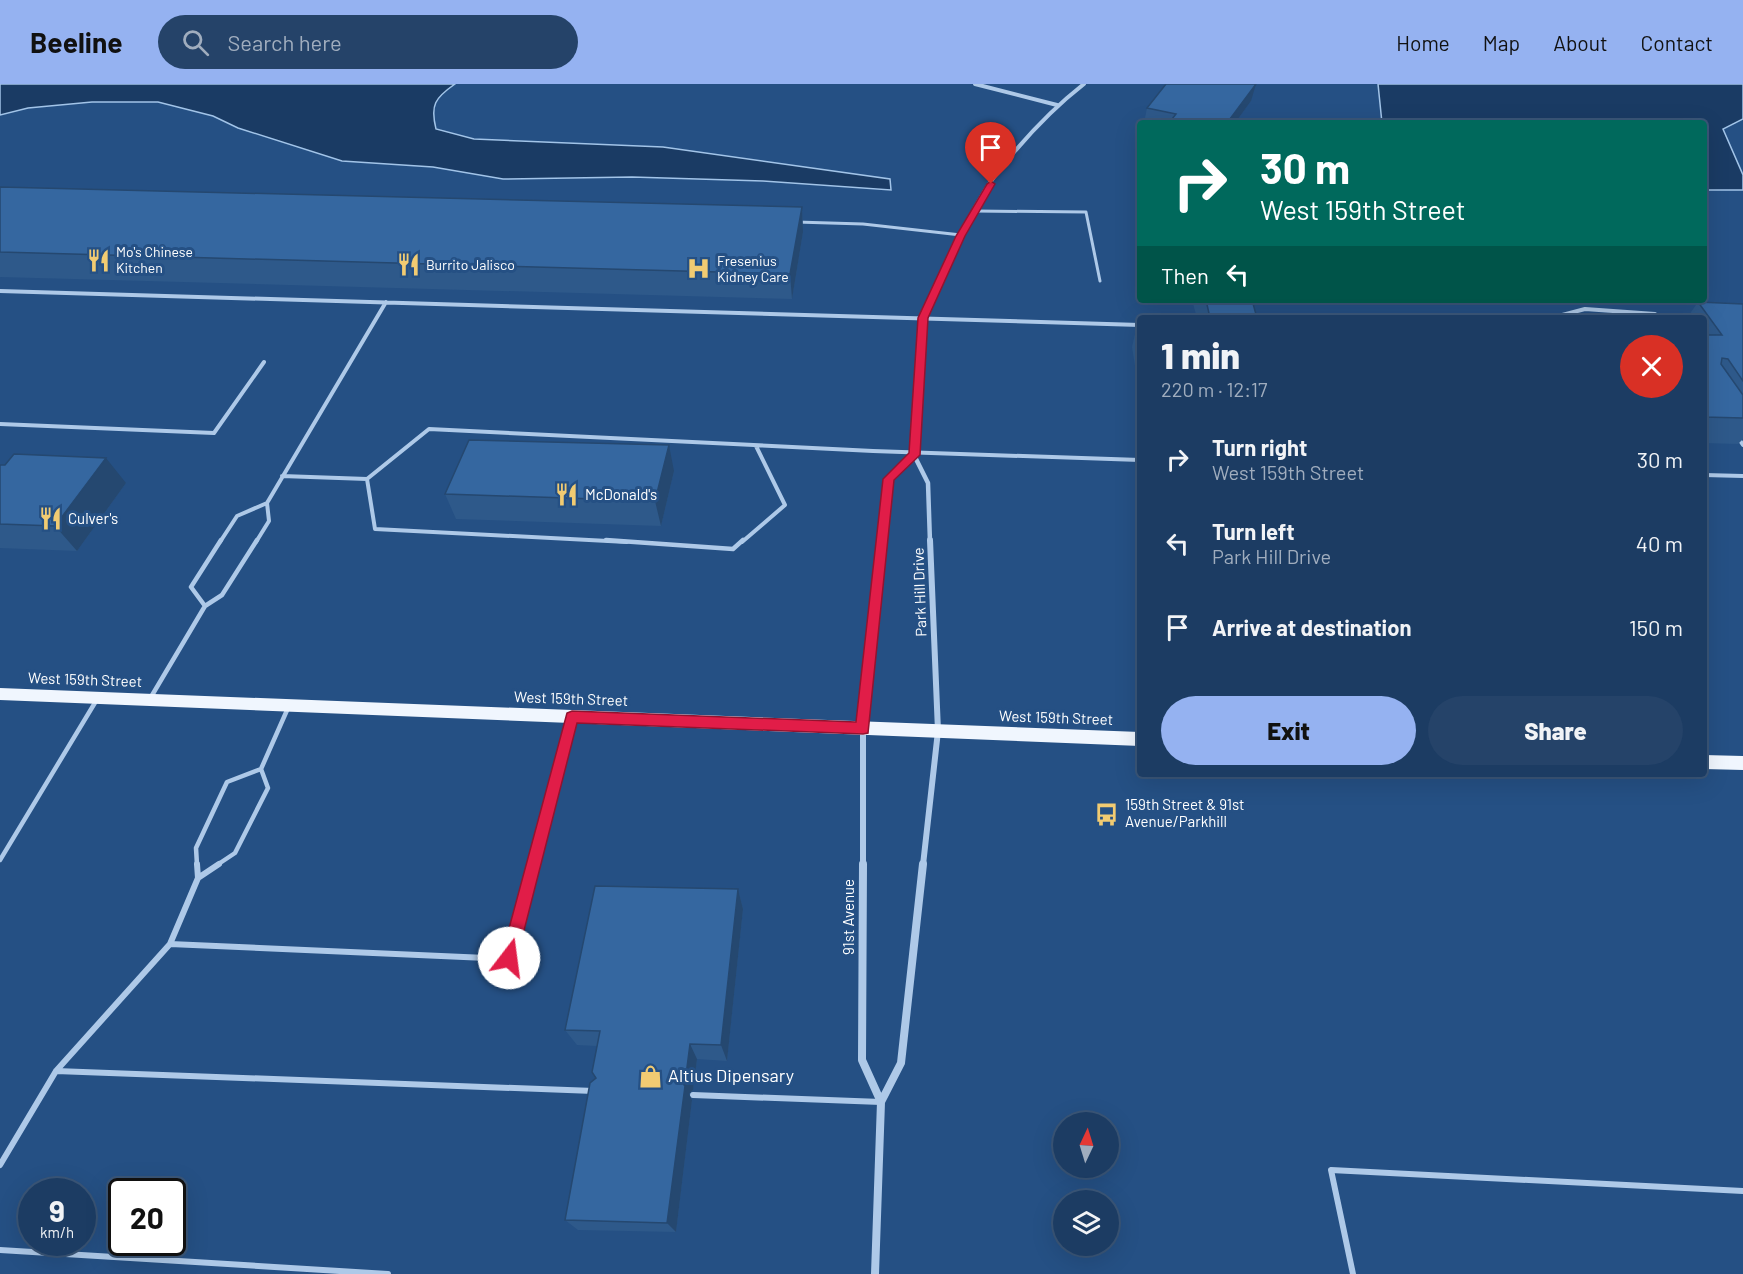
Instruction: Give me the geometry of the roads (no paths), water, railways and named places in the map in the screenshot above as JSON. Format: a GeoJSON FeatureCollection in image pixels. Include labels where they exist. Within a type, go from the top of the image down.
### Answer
{"type":"FeatureCollection","features":[{"type":"Feature","properties":{"kind":"main road","name":"West 159th Street"},"geometry":{"type":"LineString","coordinates":[[0,694],[1137,739]]}},
{"type":"Feature","properties":{"kind":"main road"},"geometry":{"type":"LineString","coordinates":[[1707,762],[1743,763]]}},
{"type":"Feature","properties":{"kind":"street"},"geometry":{"type":"LineString","coordinates":[[975,84],[1056,105]]}},
{"type":"Feature","properties":{"kind":"street","name":"Park Hill Drive"},"geometry":{"type":"LineString","coordinates":[[938,731],[927,483],[914,455],[923,318],[961,236],[999,170],[1056,105],[1084,84]]}},
{"type":"Feature","properties":{"kind":"street"},"geometry":{"type":"LineString","coordinates":[[863,728],[889,479],[914,455]]}},
{"type":"Feature","properties":{"kind":"street","name":"91st Avenue"},"geometry":{"type":"LineString","coordinates":[[863,728],[862,1060],[881,1102]]}},
{"type":"Feature","properties":{"kind":"street","name":"91st Avenue"},"geometry":{"type":"LineString","coordinates":[[875,1274],[881,1102],[901,1064],[938,731]]}},
{"type":"Feature","properties":{"kind":"lane"},"geometry":{"type":"LineString","coordinates":[[975,212],[1086,212],[1100,281]]}},
{"type":"Feature","properties":{"kind":"lane"},"geometry":{"type":"LineString","coordinates":[[791,222],[863,224],[961,236]]}},
{"type":"Feature","properties":{"kind":"lane"},"geometry":{"type":"LineString","coordinates":[[0,291],[1137,325]]}},
{"type":"Feature","properties":{"kind":"lane"},"geometry":{"type":"LineString","coordinates":[[149,700],[205,606],[222,595],[269,521],[267,503],[386,302]]}},
{"type":"Feature","properties":{"kind":"lane"},"geometry":{"type":"LineString","coordinates":[[1562,315],[1585,309],[1656,315]]}},
{"type":"Feature","properties":{"kind":"lane"},"geometry":{"type":"LineString","coordinates":[[0,424],[214,433],[264,362]]}},
{"type":"Feature","properties":{"kind":"lane"},"geometry":{"type":"LineString","coordinates":[[282,476],[367,478],[429,429],[914,455],[1137,460]]}},
{"type":"Feature","properties":{"kind":"lane"},"geometry":{"type":"LineString","coordinates":[[1737,435],[1743,445]]}},
{"type":"Feature","properties":{"kind":"lane"},"geometry":{"type":"LineString","coordinates":[[367,478],[375,529],[561,537],[733,549],[785,505],[756,446]]}},
{"type":"Feature","properties":{"kind":"lane"},"geometry":{"type":"LineString","coordinates":[[1707,475],[1743,476]]}},
{"type":"Feature","properties":{"kind":"lane"},"geometry":{"type":"LineString","coordinates":[[205,606],[191,587],[237,516],[267,503]]}},
{"type":"Feature","properties":{"kind":"lane"},"geometry":{"type":"LineString","coordinates":[[0,860],[97,698]]}},
{"type":"Feature","properties":{"kind":"lane"},"geometry":{"type":"LineString","coordinates":[[198,878],[235,853],[268,788],[261,769],[288,706]]}},
{"type":"Feature","properties":{"kind":"lane"},"geometry":{"type":"LineString","coordinates":[[170,944],[509,958],[572,717]]}},
{"type":"Feature","properties":{"kind":"lane"},"geometry":{"type":"LineString","coordinates":[[0,1165],[56,1071],[170,944],[198,878],[196,848],[227,782],[261,769]]}},
{"type":"Feature","properties":{"kind":"lane"},"geometry":{"type":"LineString","coordinates":[[56,1071],[602,1092]]}},
{"type":"Feature","properties":{"kind":"lane"},"geometry":{"type":"LineString","coordinates":[[693,1095],[881,1102]]}},
{"type":"Feature","properties":{"kind":"lane"},"geometry":{"type":"LineString","coordinates":[[1353,1274],[1331,1170],[1743,1191]]}},
{"type":"Feature","properties":{"kind":"lane"},"geometry":{"type":"LineString","coordinates":[[0,1250],[388,1274]]}},
{"type":"Feature","properties":{"kind":"water"},"geometry":{"type":"Polygon","coordinates":[[[0,84],[455,84],[436,103],[434,114],[436,129],[474,139],[663,147],[890,179],[891,190],[763,181],[632,177],[503,179],[433,167],[342,161],[238,128],[213,116],[158,102],[92,102],[28,108],[0,115],[0,84]]]}},
{"type":"Feature","properties":{"kind":"water"},"geometry":{"type":"Polygon","coordinates":[[[1378,84],[1743,84],[1743,119],[1723,129],[1743,175],[1743,190],[1707,190],[1707,120],[1382,120],[1378,84]]]}},
{"type":"Feature","properties":{"kind":"place","name":"Mo's Chinese Kitchen"},"geometry":{"type":"Point","coordinates":[98,260]}},
{"type":"Feature","properties":{"kind":"place","name":"Burrito Jalisco"},"geometry":{"type":"Point","coordinates":[408,265]}},
{"type":"Feature","properties":{"kind":"place","name":"Fresenius Kidney Care"},"geometry":{"type":"Point","coordinates":[699,269]}},
{"type":"Feature","properties":{"kind":"place","name":"McDonald's"},"geometry":{"type":"Point","coordinates":[567,495]}},
{"type":"Feature","properties":{"kind":"place","name":"Culver's"},"geometry":{"type":"Point","coordinates":[50,519]}},
{"type":"Feature","properties":{"kind":"place","name":"159th Street & 91st Avenue/Parkhill"},"geometry":{"type":"Point","coordinates":[1107,814]}},
{"type":"Feature","properties":{"kind":"place","name":"Altius Dipensary"},"geometry":{"type":"Point","coordinates":[650,1076]}}]}
